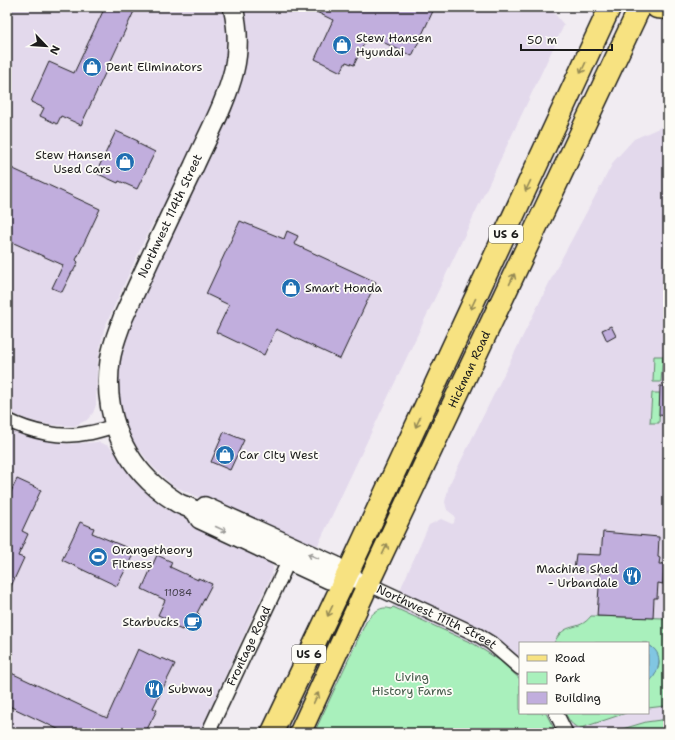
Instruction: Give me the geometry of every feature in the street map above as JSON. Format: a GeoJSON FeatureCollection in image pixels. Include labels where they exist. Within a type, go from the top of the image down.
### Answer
{"type":"FeatureCollection","features":[{"type":"Feature","properties":{"kind":"highway"},"geometry":{"type":"LineString","coordinates":[[657,7],[668,8]]}},
{"type":"Feature","properties":{"kind":"main road","name":"Hickman Road"},"geometry":{"type":"LineString","coordinates":[[272,733],[347,575],[610,7]]}},
{"type":"Feature","properties":{"kind":"main road","name":"Hickman Road"},"geometry":{"type":"LineString","coordinates":[[300,733],[368,584],[640,7]]}},
{"type":"Feature","properties":{"kind":"street","name":"Northwest 114th Street"},"geometry":{"type":"LineString","coordinates":[[115,426],[111,410],[108,378],[114,341],[123,318],[230,83],[237,54],[238,37],[233,7]]}},
{"type":"Feature","properties":{"kind":"street"},"geometry":{"type":"LineString","coordinates":[[7,420],[42,432],[67,435],[87,434],[115,426],[130,458],[149,481],[164,494],[195,511],[200,519],[329,579],[347,575]]}},
{"type":"Feature","properties":{"kind":"street","name":"Northwest 111th Street"},"geometry":{"type":"LineString","coordinates":[[195,511],[206,507],[336,566],[347,575],[478,635],[496,646],[519,667]]}},
{"type":"Feature","properties":{"kind":"street","name":"Frontage Road"},"geometry":{"type":"LineString","coordinates":[[208,733],[289,560]]}},
{"type":"Feature","properties":{"kind":"street"},"geometry":{"type":"LineString","coordinates":[[556,714],[566,733]]}},
{"type":"Feature","properties":{"kind":"shaded area"},"geometry":{"type":"Polygon","coordinates":[[[7,7],[224,7],[228,34],[228,47],[225,70],[217,94],[166,205],[153,223],[142,245],[104,329],[97,365],[96,405],[93,413],[87,420],[74,426],[40,423],[28,420],[7,411],[7,7]]]}},
{"type":"Feature","properties":{"kind":"shaded area"},"geometry":{"type":"Polygon","coordinates":[[[242,7],[549,7],[564,25],[318,545],[306,543],[267,530],[172,485],[152,466],[134,443],[122,412],[118,394],[118,363],[123,339],[233,101],[242,7]]]}},
{"type":"Feature","properties":{"kind":"shaded area"},"geometry":{"type":"Polygon","coordinates":[[[668,124],[668,719],[646,722],[609,733],[541,733],[531,714],[649,714],[649,642],[519,642],[519,699],[388,617],[429,525],[441,519],[452,524],[454,523],[455,516],[447,510],[445,502],[449,485],[556,269],[614,161],[634,139],[668,124]]]}},
{"type":"Feature","properties":{"kind":"shaded area"},"geometry":{"type":"Polygon","coordinates":[[[7,429],[40,440],[67,444],[98,442],[109,446],[143,490],[166,509],[263,556],[271,563],[273,568],[272,574],[199,733],[7,733],[7,429]]]}},
{"type":"Feature","properties":{"kind":"green space"},"geometry":{"type":"Polygon","coordinates":[[[654,356],[663,356],[661,382],[653,382],[654,356]]]}},
{"type":"Feature","properties":{"kind":"green space"},"geometry":{"type":"Polygon","coordinates":[[[652,393],[660,393],[659,423],[650,423],[652,393]]]}},
{"type":"Feature","properties":{"kind":"green space","name":"Living History Farms"},"geometry":{"type":"Polygon","coordinates":[[[393,607],[474,644],[499,660],[519,678],[519,714],[546,714],[556,733],[314,733],[366,622],[380,609],[391,609],[393,607]]]}},
{"type":"Feature","properties":{"kind":"green space"},"geometry":{"type":"Polygon","coordinates":[[[591,616],[664,618],[668,662],[665,706],[649,708],[649,681],[657,670],[659,663],[655,651],[649,646],[649,642],[555,642],[563,631],[586,621],[591,616]]]}},
{"type":"Feature","properties":{"kind":"green space"},"geometry":{"type":"Polygon","coordinates":[[[566,714],[623,714],[581,728],[573,725],[566,714]]]}},
{"type":"Feature","properties":{"kind":"green space"},"geometry":{"type":"Polygon","coordinates":[[[668,719],[668,733],[609,733],[646,722],[668,719]]]}},
{"type":"Feature","properties":{"kind":"water"},"geometry":{"type":"Polygon","coordinates":[[[649,646],[657,652],[659,657],[658,668],[649,682],[649,646]]]}},
{"type":"Feature","properties":{"kind":"building","name":"Dent Eliminators"},"geometry":{"type":"Polygon","coordinates":[[[105,7],[136,7],[81,125],[61,116],[57,124],[40,116],[44,108],[31,102],[49,62],[74,73],[105,7]]]}},
{"type":"Feature","properties":{"kind":"building","name":"Stew Hansen Hyundai"},"geometry":{"type":"Polygon","coordinates":[[[306,7],[424,7],[433,11],[412,56],[368,35],[354,65],[346,62],[341,72],[315,59],[333,20],[306,7]]]}},
{"type":"Feature","properties":{"kind":"building","name":"Stew Hansen Used Cars"},"geometry":{"type":"Polygon","coordinates":[[[116,131],[138,141],[137,143],[155,152],[137,189],[119,181],[118,183],[96,173],[116,131]]]}},
{"type":"Feature","properties":{"kind":"building"},"geometry":{"type":"Polygon","coordinates":[[[7,166],[100,209],[76,260],[78,262],[62,292],[52,288],[63,265],[7,240],[7,166]]]}},
{"type":"Feature","properties":{"kind":"building","name":"Smart Honda"},"geometry":{"type":"Polygon","coordinates":[[[240,221],[284,239],[287,231],[298,236],[294,244],[376,282],[340,359],[276,329],[264,355],[216,332],[229,305],[206,294],[240,221]]]}},
{"type":"Feature","properties":{"kind":"building"},"geometry":{"type":"Polygon","coordinates":[[[611,326],[616,336],[607,341],[602,330],[611,326]]]}},
{"type":"Feature","properties":{"kind":"building"},"geometry":{"type":"Polygon","coordinates":[[[660,386],[668,386],[668,416],[659,415],[660,386]]]}},
{"type":"Feature","properties":{"kind":"building","name":"Car City West"},"geometry":{"type":"Polygon","coordinates":[[[224,432],[244,440],[230,470],[211,462],[224,432]]]}},
{"type":"Feature","properties":{"kind":"building"},"geometry":{"type":"Polygon","coordinates":[[[17,479],[41,490],[22,531],[28,534],[18,556],[24,558],[7,595],[7,500],[17,479]]]}},
{"type":"Feature","properties":{"kind":"building"},"geometry":{"type":"Polygon","coordinates":[[[80,522],[94,528],[92,533],[135,551],[117,586],[62,560],[80,522]]]}},
{"type":"Feature","properties":{"kind":"building","name":"Machine Shed - Urbandale"},"geometry":{"type":"Polygon","coordinates":[[[603,532],[659,537],[659,564],[664,564],[663,584],[658,583],[657,598],[654,598],[653,618],[597,616],[600,573],[574,571],[576,554],[601,555],[603,532]]]}},
{"type":"Feature","properties":{"kind":"building"},"geometry":{"type":"Polygon","coordinates":[[[157,555],[172,562],[170,567],[198,580],[198,578],[212,584],[197,613],[199,614],[191,631],[183,628],[182,630],[173,626],[174,622],[158,615],[165,600],[142,589],[157,555]]]}},
{"type":"Feature","properties":{"kind":"building"},"geometry":{"type":"Polygon","coordinates":[[[138,649],[161,660],[162,658],[175,664],[153,708],[157,710],[145,733],[66,733],[7,705],[7,671],[107,718],[138,649]]]}},
{"type":"Feature","properties":{"kind":"place","name":"Stew Hansen Hyundai"},"geometry":{"type":"Point","coordinates":[342,45]}},
{"type":"Feature","properties":{"kind":"place","name":"Dent Eliminators"},"geometry":{"type":"Point","coordinates":[92,67]}},
{"type":"Feature","properties":{"kind":"place","name":"Stew Hansen Used Cars"},"geometry":{"type":"Point","coordinates":[125,162]}},
{"type":"Feature","properties":{"kind":"place","name":"Smart Honda"},"geometry":{"type":"Point","coordinates":[291,288]}},
{"type":"Feature","properties":{"kind":"place","name":"Car City West"},"geometry":{"type":"Point","coordinates":[225,455]}},
{"type":"Feature","properties":{"kind":"place","name":"Orangetheory Fitness"},"geometry":{"type":"Point","coordinates":[98,557]}},
{"type":"Feature","properties":{"kind":"place","name":"Machine Shed - Urbandale"},"geometry":{"type":"Point","coordinates":[632,576]}},
{"type":"Feature","properties":{"kind":"place","name":"Starbucks"},"geometry":{"type":"Point","coordinates":[193,622]}},
{"type":"Feature","properties":{"kind":"place","name":"Subway"},"geometry":{"type":"Point","coordinates":[154,689]}}]}
